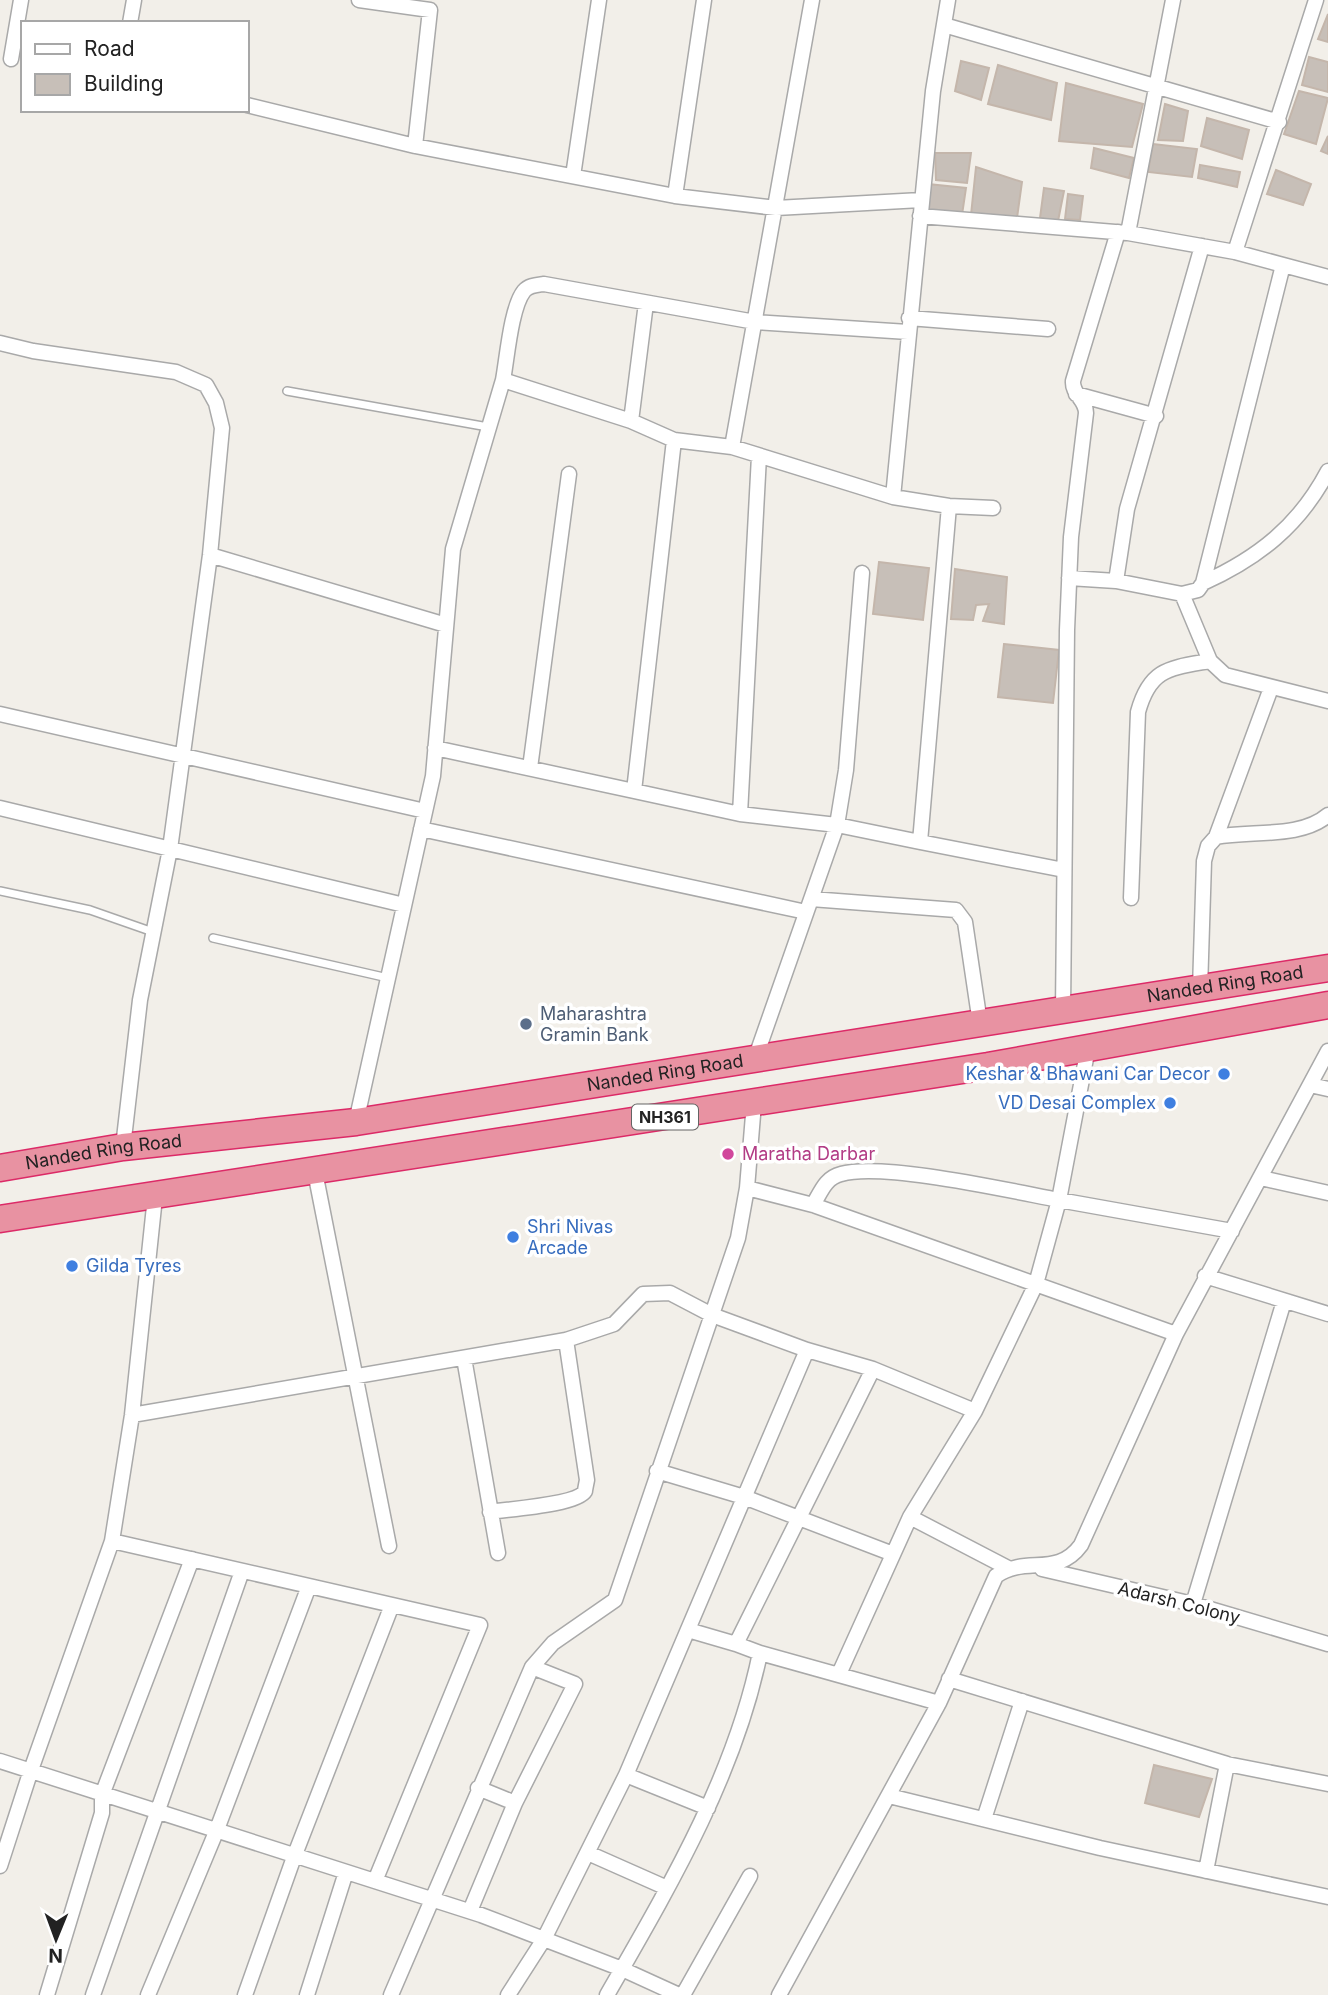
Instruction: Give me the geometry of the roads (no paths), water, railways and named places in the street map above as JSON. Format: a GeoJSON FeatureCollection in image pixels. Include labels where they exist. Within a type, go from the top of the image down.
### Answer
{"type":"FeatureCollection","features":[{"type":"Feature","properties":{"kind":"highway","name":"Nanded Ring Road"},"geometry":{"type":"LineString","coordinates":[[0,1168],[123,1147],[356,1122],[1328,968]]}},
{"type":"Feature","properties":{"kind":"highway","name":"NH361"},"geometry":{"type":"LineString","coordinates":[[0,1219],[754,1103],[1328,1005]]}},
{"type":"Feature","properties":{"kind":"street"},"geometry":{"type":"LineString","coordinates":[[11,60],[21,0]]}},
{"type":"Feature","properties":{"kind":"street"},"geometry":{"type":"LineString","coordinates":[[130,21],[134,0]]}},
{"type":"Feature","properties":{"kind":"street"},"geometry":{"type":"LineString","coordinates":[[359,0],[430,10],[415,146]]}},
{"type":"Feature","properties":{"kind":"street"},"geometry":{"type":"LineString","coordinates":[[573,176],[599,0]]}},
{"type":"Feature","properties":{"kind":"street"},"geometry":{"type":"LineString","coordinates":[[675,196],[704,0]]}},
{"type":"Feature","properties":{"kind":"street"},"geometry":{"type":"LineString","coordinates":[[732,447],[812,0]]}},
{"type":"Feature","properties":{"kind":"street"},"geometry":{"type":"LineString","coordinates":[[893,497],[921,200],[948,0]]}},
{"type":"Feature","properties":{"kind":"street"},"geometry":{"type":"LineString","coordinates":[[1063,1010],[1069,578],[1071,537],[1086,413],[1084,402],[1076,394],[1073,381],[1123,232],[1158,86],[1173,0]]}},
{"type":"Feature","properties":{"kind":"street"},"geometry":{"type":"LineString","coordinates":[[1236,252],[1279,122],[1315,0]]}},
{"type":"Feature","properties":{"kind":"street"},"geometry":{"type":"LineString","coordinates":[[944,25],[1279,122]]}},
{"type":"Feature","properties":{"kind":"street"},"geometry":{"type":"LineString","coordinates":[[248,106],[415,146],[675,196],[776,208],[921,200]]}},
{"type":"Feature","properties":{"kind":"street"},"geometry":{"type":"LineString","coordinates":[[920,216],[1123,232],[1236,252],[1328,277]]}},
{"type":"Feature","properties":{"kind":"street"},"geometry":{"type":"LineString","coordinates":[[1116,581],[1127,509],[1156,416],[1202,246]]}},
{"type":"Feature","properties":{"kind":"street"},"geometry":{"type":"LineString","coordinates":[[1069,578],[1116,581],[1182,594],[1198,590],[1203,583],[1283,265]]}},
{"type":"Feature","properties":{"kind":"street"},"geometry":{"type":"LineString","coordinates":[[356,1122],[425,811],[435,748],[453,550],[503,380],[517,303],[523,292],[531,285],[544,284],[755,322],[1048,329]]}},
{"type":"Feature","properties":{"kind":"street"},"geometry":{"type":"LineString","coordinates":[[631,421],[646,303]]}},
{"type":"Feature","properties":{"kind":"street"},"geometry":{"type":"LineString","coordinates":[[0,343],[33,351],[176,372],[206,385],[216,403],[222,428],[210,555],[170,849],[140,1000],[123,1147]]}},
{"type":"Feature","properties":{"kind":"street"},"geometry":{"type":"LineString","coordinates":[[503,380],[631,421],[674,440],[732,447],[893,497],[949,506],[993,508]]}},
{"type":"Feature","properties":{"kind":"street"},"geometry":{"type":"LineString","coordinates":[[1076,394],[1156,416]]}},
{"type":"Feature","properties":{"kind":"street"},"geometry":{"type":"LineString","coordinates":[[634,792],[674,440]]}},
{"type":"Feature","properties":{"kind":"street"},"geometry":{"type":"LineString","coordinates":[[740,814],[759,456]]}},
{"type":"Feature","properties":{"kind":"street"},"geometry":{"type":"LineString","coordinates":[[1203,583],[1238,567],[1292,526],[1324,487],[1328,471]]}},
{"type":"Feature","properties":{"kind":"street"},"geometry":{"type":"LineString","coordinates":[[530,768],[569,474]]}},
{"type":"Feature","properties":{"kind":"street"},"geometry":{"type":"LineString","coordinates":[[920,842],[949,506]]}},
{"type":"Feature","properties":{"kind":"street"},"geometry":{"type":"LineString","coordinates":[[210,555],[446,625]]}},
{"type":"Feature","properties":{"kind":"street"},"geometry":{"type":"LineString","coordinates":[[755,1059],[837,825],[846,770],[862,573]]}},
{"type":"Feature","properties":{"kind":"street"},"geometry":{"type":"LineString","coordinates":[[1182,594],[1210,661],[1225,675],[1328,701]]}},
{"type":"Feature","properties":{"kind":"street"},"geometry":{"type":"LineString","coordinates":[[1131,898],[1138,712],[1144,691],[1155,676],[1176,667],[1210,661]]}},
{"type":"Feature","properties":{"kind":"street"},"geometry":{"type":"LineString","coordinates":[[1200,989],[1204,861],[1208,846],[1216,837],[1270,688]]}},
{"type":"Feature","properties":{"kind":"street"},"geometry":{"type":"LineString","coordinates":[[0,714],[425,811]]}},
{"type":"Feature","properties":{"kind":"street"},"geometry":{"type":"LineString","coordinates":[[435,748],[740,814],[837,825],[1064,870]]}},
{"type":"Feature","properties":{"kind":"street"},"geometry":{"type":"LineString","coordinates":[[0,808],[404,905]]}},
{"type":"Feature","properties":{"kind":"street"},"geometry":{"type":"LineString","coordinates":[[1216,837],[1296,829],[1320,822],[1328,815]]}},
{"type":"Feature","properties":{"kind":"street"},"geometry":{"type":"LineString","coordinates":[[421,829],[808,905],[956,909],[965,922],[979,1023]]}},
{"type":"Feature","properties":{"kind":"street"},"geometry":{"type":"LineString","coordinates":[[839,1674],[910,1517],[975,1411],[1036,1284],[1059,1200],[1088,1048]]}},
{"type":"Feature","properties":{"kind":"street"},"geometry":{"type":"LineString","coordinates":[[779,1995],[939,1703],[996,1576],[1008,1568],[1057,1564],[1071,1559],[1081,1545],[1205,1276],[1261,1178],[1328,1051]]}},
{"type":"Feature","properties":{"kind":"street"},"geometry":{"type":"LineString","coordinates":[[1310,1085],[1328,1088]]}},
{"type":"Feature","properties":{"kind":"street"},"geometry":{"type":"LineString","coordinates":[[391,1995],[532,1667],[553,1643],[615,1600],[738,1238],[747,1188],[754,1103]]}},
{"type":"Feature","properties":{"kind":"street"},"geometry":{"type":"LineString","coordinates":[[813,1205],[827,1180],[840,1174],[860,1171],[953,1181],[1232,1231]]}},
{"type":"Feature","properties":{"kind":"street"},"geometry":{"type":"LineString","coordinates":[[315,1172],[389,1546]]}},
{"type":"Feature","properties":{"kind":"street"},"geometry":{"type":"LineString","coordinates":[[1261,1178],[1328,1193]]}},
{"type":"Feature","properties":{"kind":"street"},"geometry":{"type":"LineString","coordinates":[[747,1188],[813,1205],[1176,1334]]}},
{"type":"Feature","properties":{"kind":"street"},"geometry":{"type":"LineString","coordinates":[[0,1867],[30,1770],[112,1541],[132,1415],[155,1197]]}},
{"type":"Feature","properties":{"kind":"street"},"geometry":{"type":"LineString","coordinates":[[1205,1276],[1328,1314]]}},
{"type":"Feature","properties":{"kind":"street"},"geometry":{"type":"LineString","coordinates":[[132,1415],[566,1340],[614,1324],[635,1300],[656,1291],[670,1293],[712,1315],[807,1350],[873,1368],[975,1411]]}},
{"type":"Feature","properties":{"kind":"street"},"geometry":{"type":"LineString","coordinates":[[1193,1604],[1284,1301]]}},
{"type":"Feature","properties":{"kind":"street"},"geometry":{"type":"LineString","coordinates":[[491,1512],[566,1501],[585,1491],[587,1480],[566,1340]]}},
{"type":"Feature","properties":{"kind":"street"},"geometry":{"type":"LineString","coordinates":[[508,1995],[544,1939],[626,1775],[807,1350]]}},
{"type":"Feature","properties":{"kind":"street"},"geometry":{"type":"LineString","coordinates":[[464,1358],[498,1553]]}},
{"type":"Feature","properties":{"kind":"street"},"geometry":{"type":"LineString","coordinates":[[736,1644],[801,1518],[873,1368]]}},
{"type":"Feature","properties":{"kind":"street"},"geometry":{"type":"LineString","coordinates":[[657,1471],[744,1497],[893,1554]]}},
{"type":"Feature","properties":{"kind":"street"},"geometry":{"type":"LineString","coordinates":[[910,1517],[1008,1568]]}},
{"type":"Feature","properties":{"kind":"street"},"geometry":{"type":"LineString","coordinates":[[112,1541],[480,1625],[375,1881]]}},
{"type":"Feature","properties":{"kind":"street"},"geometry":{"type":"LineString","coordinates":[[47,1995],[102,1813],[102,1795],[192,1559]]}},
{"type":"Feature","properties":{"kind":"street","name":"Adarsh Colony"},"geometry":{"type":"LineString","coordinates":[[1029,1566],[1193,1604],[1328,1644]]}},
{"type":"Feature","properties":{"kind":"street"},"geometry":{"type":"LineString","coordinates":[[93,1995],[242,1571]]}},
{"type":"Feature","properties":{"kind":"street"},"geometry":{"type":"LineString","coordinates":[[148,1995],[216,1832],[309,1586]]}},
{"type":"Feature","properties":{"kind":"street"},"geometry":{"type":"LineString","coordinates":[[245,1995],[294,1857],[392,1605]]}},
{"type":"Feature","properties":{"kind":"street"},"geometry":{"type":"LineString","coordinates":[[688,1630],[939,1703]]}},
{"type":"Feature","properties":{"kind":"street"},"geometry":{"type":"LineString","coordinates":[[607,1995],[708,1808],[750,1700],[760,1653]]}},
{"type":"Feature","properties":{"kind":"street"},"geometry":{"type":"LineString","coordinates":[[470,1911],[515,1803],[575,1684],[532,1667]]}},
{"type":"Feature","properties":{"kind":"street"},"geometry":{"type":"LineString","coordinates":[[949,1679],[1227,1764],[1328,1784]]}},
{"type":"Feature","properties":{"kind":"street"},"geometry":{"type":"LineString","coordinates":[[984,1819],[1022,1701]]}},
{"type":"Feature","properties":{"kind":"street"},"geometry":{"type":"LineString","coordinates":[[0,1761],[470,1911],[622,1969],[681,1995],[750,1876]]}},
{"type":"Feature","properties":{"kind":"street"},"geometry":{"type":"LineString","coordinates":[[1206,1871],[1227,1764]]}},
{"type":"Feature","properties":{"kind":"street"},"geometry":{"type":"LineString","coordinates":[[626,1775],[708,1808]]}},
{"type":"Feature","properties":{"kind":"street"},"geometry":{"type":"LineString","coordinates":[[478,1788],[515,1803]]}},
{"type":"Feature","properties":{"kind":"street"},"geometry":{"type":"LineString","coordinates":[[889,1796],[1328,1897]]}},
{"type":"Feature","properties":{"kind":"street"},"geometry":{"type":"LineString","coordinates":[[587,1853],[667,1888]]}},
{"type":"Feature","properties":{"kind":"street"},"geometry":{"type":"LineString","coordinates":[[307,1995],[346,1872]]}},
{"type":"Feature","properties":{"kind":"lane"},"geometry":{"type":"LineString","coordinates":[[287,391],[489,427]]}},
{"type":"Feature","properties":{"kind":"lane"},"geometry":{"type":"LineString","coordinates":[[0,891],[90,910],[154,932]]}},
{"type":"Feature","properties":{"kind":"lane"},"geometry":{"type":"LineString","coordinates":[[213,938],[388,978]]}},
{"type":"Feature","properties":{"kind":"place","name":"Maharashtra Gramin Bank"},"geometry":{"type":"Point","coordinates":[526,1024]}},
{"type":"Feature","properties":{"kind":"place","name":"Keshar & Bhawani Car Decor"},"geometry":{"type":"Point","coordinates":[1224,1074]}},
{"type":"Feature","properties":{"kind":"place","name":"VD Desai Complex"},"geometry":{"type":"Point","coordinates":[1170,1103]}},
{"type":"Feature","properties":{"kind":"place","name":"Maratha Darbar"},"geometry":{"type":"Point","coordinates":[728,1154]}},
{"type":"Feature","properties":{"kind":"place","name":"Shri Nivas Arcade"},"geometry":{"type":"Point","coordinates":[513,1237]}},
{"type":"Feature","properties":{"kind":"place","name":"Gilda Tyres"},"geometry":{"type":"Point","coordinates":[72,1266]}}]}
